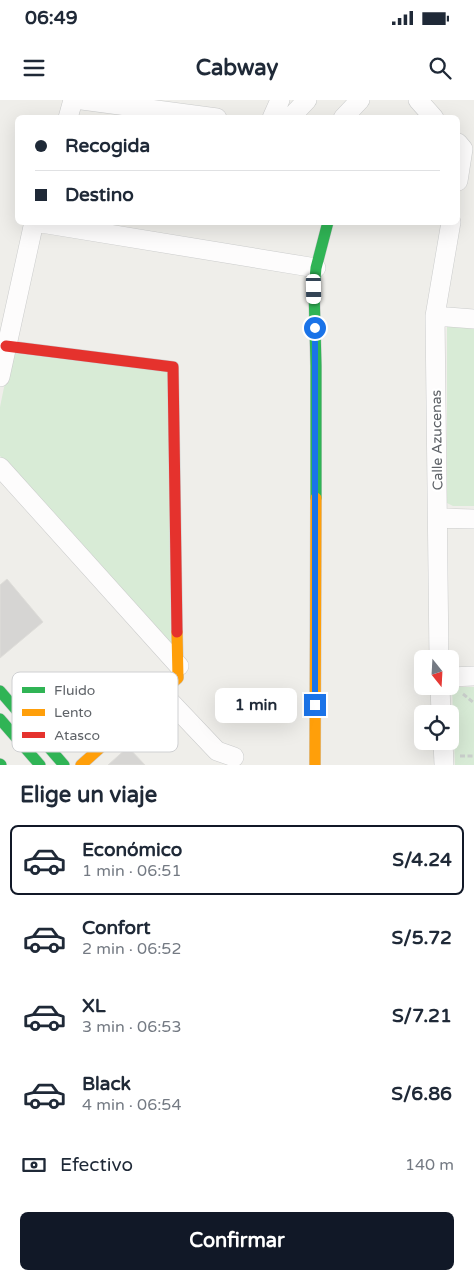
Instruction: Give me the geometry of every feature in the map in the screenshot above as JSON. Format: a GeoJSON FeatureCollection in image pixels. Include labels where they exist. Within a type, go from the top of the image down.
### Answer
{"type":"FeatureCollection","features":[{"type":"Feature","properties":{"kind":"street"},"geometry":{"type":"LineString","coordinates":[[69,115],[73,100]]}},
{"type":"Feature","properties":{"kind":"street"},"geometry":{"type":"LineString","coordinates":[[82,100],[194,115]]}},
{"type":"Feature","properties":{"kind":"street"},"geometry":{"type":"LineString","coordinates":[[273,115],[280,100]]}},
{"type":"Feature","properties":{"kind":"street"},"geometry":{"type":"LineString","coordinates":[[293,115],[307,100]]}},
{"type":"Feature","properties":{"kind":"street"},"geometry":{"type":"LineString","coordinates":[[347,115],[360,100]]}},
{"type":"Feature","properties":{"kind":"street"},"geometry":{"type":"LineString","coordinates":[[418,100],[431,115]]}},
{"type":"Feature","properties":{"kind":"street"},"geometry":{"type":"LineString","coordinates":[[460,167],[463,147]]}},
{"type":"Feature","properties":{"kind":"street"},"geometry":{"type":"LineString","coordinates":[[0,377],[33,225]]}},
{"type":"Feature","properties":{"kind":"street"},"geometry":{"type":"LineString","coordinates":[[52,225],[316,268]]}},
{"type":"Feature","properties":{"kind":"street"},"geometry":{"type":"LineString","coordinates":[[315,765],[316,366],[314,289],[316,268],[327,225]]}},
{"type":"Feature","properties":{"kind":"street","name":"Calle Azucenas"},"geometry":{"type":"LineString","coordinates":[[439,650],[435,316],[450,225]]}},
{"type":"Feature","properties":{"kind":"street"},"geometry":{"type":"LineString","coordinates":[[435,316],[474,319]]}},
{"type":"Feature","properties":{"kind":"street"},"geometry":{"type":"LineString","coordinates":[[6,346],[173,367],[178,678]]}},
{"type":"Feature","properties":{"kind":"street"},"geometry":{"type":"LineString","coordinates":[[0,467],[179,666]]}},
{"type":"Feature","properties":{"kind":"street"},"geometry":{"type":"LineString","coordinates":[[438,518],[474,518]]}},
{"type":"Feature","properties":{"kind":"street"},"geometry":{"type":"LineString","coordinates":[[459,681],[474,676]]}},
{"type":"Feature","properties":{"kind":"street"},"geometry":{"type":"LineString","coordinates":[[0,691],[12,705]]}},
{"type":"Feature","properties":{"kind":"street"},"geometry":{"type":"LineString","coordinates":[[178,710],[217,751],[234,756]]}},
{"type":"Feature","properties":{"kind":"street"},"geometry":{"type":"LineString","coordinates":[[0,720],[12,734]]}},
{"type":"Feature","properties":{"kind":"street"},"geometry":{"type":"LineString","coordinates":[[28,752],[40,765]]}},
{"type":"Feature","properties":{"kind":"street"},"geometry":{"type":"LineString","coordinates":[[53,752],[64,765]]}},
{"type":"Feature","properties":{"kind":"street"},"geometry":{"type":"LineString","coordinates":[[81,765],[96,752]]}},
{"type":"Feature","properties":{"kind":"path"},"geometry":{"type":"LineString","coordinates":[[459,692],[474,703]]}},
{"type":"Feature","properties":{"kind":"path"},"geometry":{"type":"LineString","coordinates":[[452,761],[474,756]]}},
{"type":"Feature","properties":{"kind":"green space"},"geometry":{"type":"Polygon","coordinates":[[[447,322],[474,323],[474,506],[453,506],[447,503],[447,322]]]}},
{"type":"Feature","properties":{"kind":"green space"},"geometry":{"type":"Polygon","coordinates":[[[11,353],[167,372],[171,645],[0,456],[0,407],[11,353]]]}},
{"type":"Feature","properties":{"kind":"green space"},"geometry":{"type":"Polygon","coordinates":[[[459,687],[474,687],[474,765],[455,765],[454,750],[459,750],[459,705],[453,705],[452,695],[459,695],[459,687]]]}},
{"type":"Feature","properties":{"kind":"building"},"geometry":{"type":"Polygon","coordinates":[[[7,579],[43,622],[0,658],[0,585],[7,579]]]}},
{"type":"Feature","properties":{"kind":"building"},"geometry":{"type":"Polygon","coordinates":[[[122,752],[133,752],[145,765],[108,765],[122,752]]]}},
{"type":"Feature","properties":{"kind":"traffic: fast"},"geometry":{"type":"LineString","coordinates":[[316,498],[314,289],[316,268],[327,225]]}},
{"type":"Feature","properties":{"kind":"traffic: fast"},"geometry":{"type":"LineString","coordinates":[[0,691],[12,705]]}},
{"type":"Feature","properties":{"kind":"traffic: fast"},"geometry":{"type":"LineString","coordinates":[[0,719],[12,733]]}},
{"type":"Feature","properties":{"kind":"traffic: fast"},"geometry":{"type":"LineString","coordinates":[[29,752],[40,765]]}},
{"type":"Feature","properties":{"kind":"traffic: fast"},"geometry":{"type":"LineString","coordinates":[[53,752],[64,765]]}},
{"type":"Feature","properties":{"kind":"traffic: slow"},"geometry":{"type":"LineString","coordinates":[[315,765],[316,498]]}},
{"type":"Feature","properties":{"kind":"traffic: slow"},"geometry":{"type":"LineString","coordinates":[[177,632],[178,672]]}},
{"type":"Feature","properties":{"kind":"traffic: slow"},"geometry":{"type":"LineString","coordinates":[[81,765],[95,752]]}},
{"type":"Feature","properties":{"kind":"traffic: jam"},"geometry":{"type":"LineString","coordinates":[[6,346],[173,367],[177,632]]}},
{"type":"Feature","properties":{"kind":"route"},"geometry":{"type":"LineString","coordinates":[[315,328],[315,705]]}}]}
